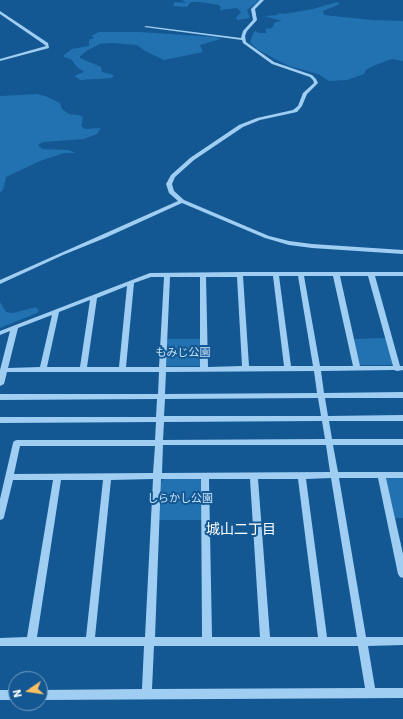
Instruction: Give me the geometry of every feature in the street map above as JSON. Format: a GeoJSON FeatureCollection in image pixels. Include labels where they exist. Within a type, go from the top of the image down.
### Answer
{"type":"FeatureCollection","features":[{"type":"Feature","properties":{"kind":"street"},"geometry":{"type":"LineString","coordinates":[[243,39],[245,31],[255,20],[253,8],[262,0]]}},
{"type":"Feature","properties":{"kind":"street"},"geometry":{"type":"LineString","coordinates":[[0,12],[47,44],[48,47],[0,60]]}},
{"type":"Feature","properties":{"kind":"street"},"geometry":{"type":"LineString","coordinates":[[146,27],[243,39],[251,48],[273,63],[311,76],[315,80],[316,84],[305,93],[300,106],[295,111],[284,115],[259,119],[241,126],[192,159],[173,176],[169,184],[171,192],[182,200],[267,237],[289,243],[403,252]]}},
{"type":"Feature","properties":{"kind":"street"},"geometry":{"type":"LineString","coordinates":[[0,282],[61,254],[103,237],[182,200]]}},
{"type":"Feature","properties":{"kind":"street"},"geometry":{"type":"LineString","coordinates":[[147,694],[156,476],[167,274]]}},
{"type":"Feature","properties":{"kind":"street"},"geometry":{"type":"LineString","coordinates":[[240,274],[246,369]]}},
{"type":"Feature","properties":{"kind":"street"},"geometry":{"type":"LineString","coordinates":[[276,274],[288,369]]}},
{"type":"Feature","properties":{"kind":"street"},"geometry":{"type":"LineString","coordinates":[[301,274],[372,694]]}},
{"type":"Feature","properties":{"kind":"street"},"geometry":{"type":"LineString","coordinates":[[336,274],[357,369]]}},
{"type":"Feature","properties":{"kind":"street"},"geometry":{"type":"LineString","coordinates":[[4,370],[400,368],[371,274]]}},
{"type":"Feature","properties":{"kind":"street"},"geometry":{"type":"LineString","coordinates":[[0,333],[150,275],[403,274]]}},
{"type":"Feature","properties":{"kind":"street"},"geometry":{"type":"LineString","coordinates":[[203,275],[204,369]]}},
{"type":"Feature","properties":{"kind":"street"},"geometry":{"type":"LineString","coordinates":[[122,369],[131,282]]}},
{"type":"Feature","properties":{"kind":"street"},"geometry":{"type":"LineString","coordinates":[[83,370],[94,297]]}},
{"type":"Feature","properties":{"kind":"street"},"geometry":{"type":"LineString","coordinates":[[43,370],[56,312]]}},
{"type":"Feature","properties":{"kind":"street"},"geometry":{"type":"LineString","coordinates":[[0,384],[15,327]]}},
{"type":"Feature","properties":{"kind":"street"},"geometry":{"type":"LineString","coordinates":[[0,397],[403,395]]}},
{"type":"Feature","properties":{"kind":"street"},"geometry":{"type":"LineString","coordinates":[[0,420],[403,418]]}},
{"type":"Feature","properties":{"kind":"street"},"geometry":{"type":"LineString","coordinates":[[0,517],[17,443],[403,442]]}},
{"type":"Feature","properties":{"kind":"street"},"geometry":{"type":"LineString","coordinates":[[381,475],[403,574]]}},
{"type":"Feature","properties":{"kind":"street"},"geometry":{"type":"LineString","coordinates":[[9,477],[403,475]]}},
{"type":"Feature","properties":{"kind":"street"},"geometry":{"type":"LineString","coordinates":[[31,642],[58,476]]}},
{"type":"Feature","properties":{"kind":"street"},"geometry":{"type":"LineString","coordinates":[[90,642],[107,476]]}},
{"type":"Feature","properties":{"kind":"street"},"geometry":{"type":"LineString","coordinates":[[205,476],[207,642]]}},
{"type":"Feature","properties":{"kind":"street"},"geometry":{"type":"LineString","coordinates":[[254,476],[265,642]]}},
{"type":"Feature","properties":{"kind":"street"},"geometry":{"type":"LineString","coordinates":[[302,476],[323,641]]}},
{"type":"Feature","properties":{"kind":"street"},"geometry":{"type":"LineString","coordinates":[[0,642],[403,641]]}},
{"type":"Feature","properties":{"kind":"street"},"geometry":{"type":"LineString","coordinates":[[48,695],[403,694]]}},
{"type":"Feature","properties":{"kind":"green space"},"geometry":{"type":"Polygon","coordinates":[[[182,0],[260,0],[247,10],[250,18],[238,20],[236,18],[241,12],[237,8],[220,10],[221,8],[219,5],[200,2],[191,2],[187,7],[173,6],[175,2],[186,3],[182,0]]]}},
{"type":"Feature","properties":{"kind":"green space"},"geometry":{"type":"Polygon","coordinates":[[[337,2],[340,4],[323,11],[324,15],[373,20],[403,21],[403,61],[392,59],[373,66],[366,70],[364,74],[347,80],[329,81],[318,74],[289,66],[257,49],[250,42],[254,32],[267,33],[265,29],[272,28],[275,22],[282,21],[264,16],[313,9],[337,2]]]}},
{"type":"Feature","properties":{"kind":"green space"},"geometry":{"type":"Polygon","coordinates":[[[99,32],[140,32],[215,37],[221,39],[200,45],[203,52],[164,60],[145,51],[137,45],[112,43],[100,44],[88,50],[80,56],[80,58],[101,67],[102,72],[114,75],[112,78],[80,80],[74,76],[84,72],[76,66],[71,59],[64,57],[64,55],[72,49],[89,46],[89,40],[94,38],[91,36],[99,32]]]}},
{"type":"Feature","properties":{"kind":"green space"},"geometry":{"type":"Polygon","coordinates":[[[37,94],[60,103],[62,109],[69,114],[83,117],[81,126],[85,129],[101,128],[97,134],[84,139],[43,142],[38,145],[42,149],[68,150],[76,153],[64,153],[40,161],[6,177],[3,190],[0,192],[0,96],[37,94]]]}},
{"type":"Feature","properties":{"kind":"green space"},"geometry":{"type":"Polygon","coordinates":[[[0,302],[6,312],[13,313],[36,307],[39,311],[0,328],[0,302]]]}},
{"type":"Feature","properties":{"kind":"green space"},"geometry":{"type":"Polygon","coordinates":[[[386,338],[393,365],[359,365],[354,339],[386,338]]]}},
{"type":"Feature","properties":{"kind":"green space","name":"もみじ公園"},"geometry":{"type":"Polygon","coordinates":[[[167,339],[201,339],[200,366],[166,366],[167,339]]]}},
{"type":"Feature","properties":{"kind":"green space"},"geometry":{"type":"Polygon","coordinates":[[[403,478],[403,518],[395,518],[386,479],[403,478]]]}},
{"type":"Feature","properties":{"kind":"green space","name":"しらかし公園"},"geometry":{"type":"Polygon","coordinates":[[[164,479],[199,479],[202,481],[202,520],[159,520],[161,482],[164,479]]]}},
{"type":"Feature","properties":{"kind":"district","name":"城山二丁目"},"geometry":{"type":"Point","coordinates":[241,530]}}]}
